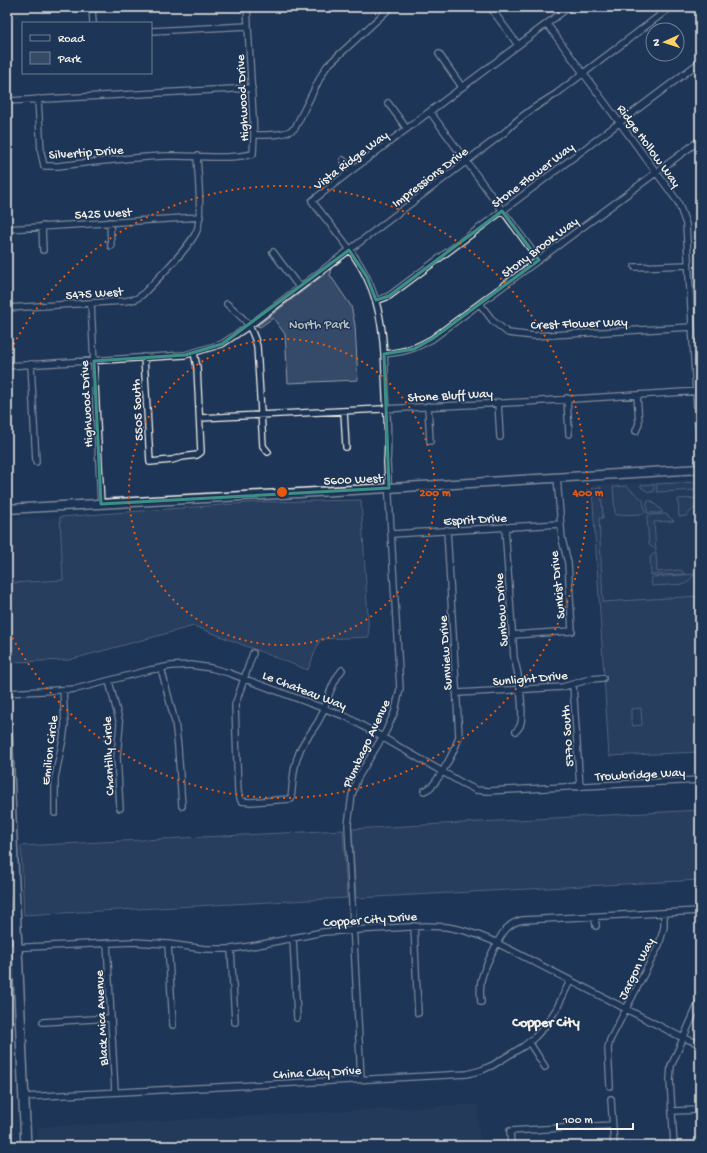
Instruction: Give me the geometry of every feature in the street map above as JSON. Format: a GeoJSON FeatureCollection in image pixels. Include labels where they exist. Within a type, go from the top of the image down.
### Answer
{"type":"FeatureCollection","features":[{"type":"Feature","properties":{"kind":"main road","name":"5600 West"},"geometry":{"type":"LineString","coordinates":[[7,509],[700,469]]}},
{"type":"Feature","properties":{"kind":"main road"},"geometry":{"type":"LineString","coordinates":[[7,729],[26,1146]]}},
{"type":"Feature","properties":{"kind":"street"},"geometry":{"type":"LineString","coordinates":[[92,7],[93,22]]}},
{"type":"Feature","properties":{"kind":"street","name":"Highwood Drive"},"geometry":{"type":"LineString","coordinates":[[197,156],[226,158],[254,154],[247,7]]}},
{"type":"Feature","properties":{"kind":"street"},"geometry":{"type":"LineString","coordinates":[[254,135],[286,133],[295,128],[322,74],[328,66],[391,7]]}},
{"type":"Feature","properties":{"kind":"street"},"geometry":{"type":"LineString","coordinates":[[490,7],[518,45]]}},
{"type":"Feature","properties":{"kind":"street","name":"Vista Ridge Way"},"geometry":{"type":"LineString","coordinates":[[389,488],[384,354],[381,321],[376,300],[367,277],[349,250],[312,201],[569,7]]}},
{"type":"Feature","properties":{"kind":"street","name":"Impressions Drive"},"geometry":{"type":"LineString","coordinates":[[7,366],[185,355],[222,344],[249,326],[506,132],[515,122],[539,104],[556,94],[671,7]]}},
{"type":"Feature","properties":{"kind":"street","name":"Ridge Hollow Way"},"geometry":{"type":"LineString","coordinates":[[547,24],[678,202],[683,212],[686,224],[692,327],[698,391],[698,426],[700,426]]}},
{"type":"Feature","properties":{"kind":"street"},"geometry":{"type":"LineString","coordinates":[[152,31],[248,26]]}},
{"type":"Feature","properties":{"kind":"street"},"geometry":{"type":"LineString","coordinates":[[439,54],[462,87]]}},
{"type":"Feature","properties":{"kind":"street","name":"Stone Flower Way"},"geometry":{"type":"LineString","coordinates":[[376,300],[389,296],[700,62]]}},
{"type":"Feature","properties":{"kind":"street"},"geometry":{"type":"LineString","coordinates":[[7,101],[252,88]]}},
{"type":"Feature","properties":{"kind":"street","name":"Silvertip Drive"},"geometry":{"type":"LineString","coordinates":[[38,99],[41,152],[44,166],[151,157],[197,156]]}},
{"type":"Feature","properties":{"kind":"street"},"geometry":{"type":"LineString","coordinates":[[388,103],[407,129]]}},
{"type":"Feature","properties":{"kind":"street"},"geometry":{"type":"LineString","coordinates":[[430,112],[539,260]]}},
{"type":"Feature","properties":{"kind":"street","name":"Stony Brook Way"},"geometry":{"type":"LineString","coordinates":[[384,354],[400,353],[414,349],[432,339],[700,140]]}},
{"type":"Feature","properties":{"kind":"street"},"geometry":{"type":"LineString","coordinates":[[197,156],[200,217]]}},
{"type":"Feature","properties":{"kind":"street"},"geometry":{"type":"LineString","coordinates":[[343,160],[352,170]]}},
{"type":"Feature","properties":{"kind":"street","name":"5425 West"},"geometry":{"type":"LineString","coordinates":[[7,229],[200,217]]}},
{"type":"Feature","properties":{"kind":"street","name":"5475 West"},"geometry":{"type":"LineString","coordinates":[[7,308],[91,304],[136,299],[142,295],[184,249],[198,228],[200,217]]}},
{"type":"Feature","properties":{"kind":"street"},"geometry":{"type":"LineString","coordinates":[[110,222],[111,246]]}},
{"type":"Feature","properties":{"kind":"street"},"geometry":{"type":"LineString","coordinates":[[42,226],[43,250]]}},
{"type":"Feature","properties":{"kind":"street"},"geometry":{"type":"LineString","coordinates":[[272,252],[299,287]]}},
{"type":"Feature","properties":{"kind":"street"},"geometry":{"type":"LineString","coordinates":[[635,267],[688,265]]}},
{"type":"Feature","properties":{"kind":"street","name":"Highwood Drive"},"geometry":{"type":"LineString","coordinates":[[91,304],[101,504]]}},
{"type":"Feature","properties":{"kind":"street"},"geometry":{"type":"LineString","coordinates":[[227,304],[246,320],[254,334],[257,346],[263,446],[268,452]]}},
{"type":"Feature","properties":{"kind":"street","name":"Crest Flower Way"},"geometry":{"type":"LineString","coordinates":[[480,304],[493,321],[508,333],[534,336],[692,327]]}},
{"type":"Feature","properties":{"kind":"street"},"geometry":{"type":"LineString","coordinates":[[194,353],[197,367],[200,418]]}},
{"type":"Feature","properties":{"kind":"street","name":"5505 South"},"geometry":{"type":"LineString","coordinates":[[144,358],[150,462],[172,460],[197,455],[201,452],[200,418]]}},
{"type":"Feature","properties":{"kind":"street"},"geometry":{"type":"LineString","coordinates":[[31,364],[36,462]]}},
{"type":"Feature","properties":{"kind":"street","name":"Stone Bluff Way"},"geometry":{"type":"LineString","coordinates":[[200,418],[498,402],[525,402],[567,398],[698,391]]}},
{"type":"Feature","properties":{"kind":"street"},"geometry":{"type":"LineString","coordinates":[[636,431],[639,423],[638,395]]}},
{"type":"Feature","properties":{"kind":"street"},"geometry":{"type":"LineString","coordinates":[[567,398],[569,434]]}},
{"type":"Feature","properties":{"kind":"street"},"geometry":{"type":"LineString","coordinates":[[498,402],[500,437]]}},
{"type":"Feature","properties":{"kind":"street"},"geometry":{"type":"LineString","coordinates":[[428,406],[430,441]]}},
{"type":"Feature","properties":{"kind":"street"},"geometry":{"type":"LineString","coordinates":[[344,411],[346,446]]}},
{"type":"Feature","properties":{"kind":"street","name":"Sunkist Drive"},"geometry":{"type":"LineString","coordinates":[[512,634],[572,631],[568,563],[560,524],[557,478]]}},
{"type":"Feature","properties":{"kind":"street","name":"Plumbago Avenue"},"geometry":{"type":"LineString","coordinates":[[361,1079],[348,825],[352,795],[357,779],[383,736],[395,711],[400,689],[389,488]]}},
{"type":"Feature","properties":{"kind":"street","name":"Esprit Drive"},"geometry":{"type":"LineString","coordinates":[[391,534],[560,524]]}},
{"type":"Feature","properties":{"kind":"street","name":"Sunbow Drive"},"geometry":{"type":"LineString","coordinates":[[505,527],[514,658],[519,674],[522,719],[520,726],[516,731]]}},
{"type":"Feature","properties":{"kind":"street","name":"Sunview Drive"},"geometry":{"type":"LineString","coordinates":[[424,791],[432,786],[442,771],[458,743],[459,736],[458,694],[447,530]]}},
{"type":"Feature","properties":{"kind":"street"},"geometry":{"type":"LineString","coordinates":[[253,653],[237,698],[234,715],[238,792],[241,801],[250,802],[291,799],[295,763],[300,750],[306,738],[318,722],[336,678],[342,670]]}},
{"type":"Feature","properties":{"kind":"street","name":"Le Chateau Way"},"geometry":{"type":"LineString","coordinates":[[7,693],[63,690],[86,687],[161,668],[201,666],[220,670],[244,678],[347,717],[383,736],[471,788],[482,791],[580,787]]}},
{"type":"Feature","properties":{"kind":"street"},"geometry":{"type":"LineString","coordinates":[[161,668],[177,734],[182,806]]}},
{"type":"Feature","properties":{"kind":"street","name":"Sunlight Drive"},"geometry":{"type":"LineString","coordinates":[[458,694],[563,687],[590,679],[603,678]]}},
{"type":"Feature","properties":{"kind":"street","name":"Chantilly Circle"},"geometry":{"type":"LineString","coordinates":[[109,681],[120,724],[117,757],[120,808]]}},
{"type":"Feature","properties":{"kind":"street","name":"5770 South"},"geometry":{"type":"LineString","coordinates":[[573,685],[580,787]]}},
{"type":"Feature","properties":{"kind":"street","name":"Emilion Circle"},"geometry":{"type":"LineString","coordinates":[[55,813],[55,778],[65,725],[63,690]]}},
{"type":"Feature","properties":{"kind":"street","name":"Trowbridge Way"},"geometry":{"type":"LineString","coordinates":[[580,787],[700,780]]}},
{"type":"Feature","properties":{"kind":"street"},"geometry":{"type":"LineString","coordinates":[[481,1002],[481,979],[506,930],[510,925],[518,921],[700,911]]}},
{"type":"Feature","properties":{"kind":"street","name":"Jargon Way"},"geometry":{"type":"LineString","coordinates":[[610,1086],[608,1048],[610,1040],[662,938],[664,913]]}},
{"type":"Feature","properties":{"kind":"street"},"geometry":{"type":"LineString","coordinates":[[595,917],[596,926]]}},
{"type":"Feature","properties":{"kind":"street"},"geometry":{"type":"LineString","coordinates":[[414,926],[418,1013]]}},
{"type":"Feature","properties":{"kind":"street","name":"Copper City Drive"},"geometry":{"type":"LineString","coordinates":[[7,948],[133,942],[168,944],[205,949],[231,949],[258,946],[315,933],[414,926],[439,926],[462,930],[498,944],[684,1038],[700,1044]]}},
{"type":"Feature","properties":{"kind":"street"},"geometry":{"type":"LineString","coordinates":[[293,938],[297,1018]]}},
{"type":"Feature","properties":{"kind":"street","name":"Black Mica Avenue"},"geometry":{"type":"LineString","coordinates":[[107,943],[115,1092]]}},
{"type":"Feature","properties":{"kind":"street"},"geometry":{"type":"LineString","coordinates":[[168,944],[172,1025]]}},
{"type":"Feature","properties":{"kind":"street"},"geometry":{"type":"LineString","coordinates":[[231,949],[235,1022]]}},
{"type":"Feature","properties":{"kind":"street","name":"China Clay Drive"},"geometry":{"type":"LineString","coordinates":[[24,1097],[474,1072],[493,1065],[529,1042],[539,1033],[550,1020],[570,981]]}},
{"type":"Feature","properties":{"kind":"street"},"geometry":{"type":"LineString","coordinates":[[674,1146],[670,1080],[671,1066],[700,1000]]}},
{"type":"Feature","properties":{"kind":"street"},"geometry":{"type":"LineString","coordinates":[[43,1022],[111,1018]]}},
{"type":"Feature","properties":{"kind":"street"},"geometry":{"type":"LineString","coordinates":[[529,1042],[545,1067]]}},
{"type":"Feature","properties":{"kind":"street"},"geometry":{"type":"LineString","coordinates":[[611,1099],[614,1146]]}},
{"type":"Feature","properties":{"kind":"street"},"geometry":{"type":"LineString","coordinates":[[672,1111],[700,1110]]}},
{"type":"Feature","properties":{"kind":"street"},"geometry":{"type":"LineString","coordinates":[[511,1146],[510,1131],[613,1125]]}},
{"type":"Feature","properties":{"kind":"highlighted area"},"geometry":{"type":"Polygon","coordinates":[[[502,211],[539,260],[432,339],[414,349],[384,354],[389,488],[101,504],[94,361],[185,355],[222,344],[349,250],[367,277],[376,300],[389,296],[502,211]]]}},
{"type":"Feature","properties":{"kind":"shaded area"},"geometry":{"type":"Polygon","coordinates":[[[700,479],[700,752],[609,756],[592,485],[700,479]]]}},
{"type":"Feature","properties":{"kind":"shaded area"},"geometry":{"type":"Polygon","coordinates":[[[60,517],[63,580],[11,583],[7,522],[11,518],[60,517]]]}},
{"type":"Feature","properties":{"kind":"shaded area"},"geometry":{"type":"Polygon","coordinates":[[[478,1104],[480,1146],[38,1146],[37,1127],[478,1104]]]}},
{"type":"Feature","properties":{"kind":"green space"},"geometry":{"type":"Polygon","coordinates":[[[7,7],[9,7],[11,51],[7,52],[7,7]]]}},
{"type":"Feature","properties":{"kind":"green space","name":"North Park"},"geometry":{"type":"Polygon","coordinates":[[[331,269],[330,275],[351,306],[355,325],[358,380],[288,383],[285,334],[273,318],[260,327],[257,326],[331,269]]]}},
{"type":"Feature","properties":{"kind":"green space"},"geometry":{"type":"Polygon","coordinates":[[[700,482],[700,490],[657,492],[656,484],[700,482]]]}},
{"type":"Feature","properties":{"kind":"green space"},"geometry":{"type":"Polygon","coordinates":[[[654,484],[654,492],[648,492],[641,487],[641,485],[654,484]]]}},
{"type":"Feature","properties":{"kind":"green space"},"geometry":{"type":"Polygon","coordinates":[[[626,486],[643,500],[645,512],[643,514],[615,515],[613,487],[626,486]]]}},
{"type":"Feature","properties":{"kind":"green space"},"geometry":{"type":"Polygon","coordinates":[[[601,487],[603,518],[599,518],[603,602],[700,596],[700,752],[609,756],[592,488],[601,487]],[[641,708],[631,709],[631,720],[633,726],[642,725],[641,708]]]}},
{"type":"Feature","properties":{"kind":"green space"},"geometry":{"type":"Polygon","coordinates":[[[700,498],[700,511],[694,508],[686,516],[679,517],[678,499],[700,498]]]}},
{"type":"Feature","properties":{"kind":"green space"},"geometry":{"type":"Polygon","coordinates":[[[361,500],[369,637],[320,639],[308,670],[194,626],[69,660],[13,662],[11,583],[63,580],[60,517],[261,502],[361,500]]]}},
{"type":"Feature","properties":{"kind":"green space"},"geometry":{"type":"Polygon","coordinates":[[[648,501],[652,501],[662,511],[662,513],[647,513],[648,501]]]}},
{"type":"Feature","properties":{"kind":"green space"},"geometry":{"type":"Polygon","coordinates":[[[666,514],[674,521],[654,522],[656,550],[649,545],[647,517],[649,515],[666,514]]]}},
{"type":"Feature","properties":{"kind":"green space"},"geometry":{"type":"Polygon","coordinates":[[[656,552],[657,572],[681,570],[685,574],[651,575],[650,557],[656,552]]]}},
{"type":"Feature","properties":{"kind":"green space"},"geometry":{"type":"Polygon","coordinates":[[[695,574],[686,584],[652,586],[651,579],[653,577],[695,574]]]}},
{"type":"Feature","properties":{"kind":"green space"},"geometry":{"type":"Polygon","coordinates":[[[700,810],[700,880],[356,898],[352,829],[700,810]]]}},
{"type":"Feature","properties":{"kind":"green space"},"geometry":{"type":"Polygon","coordinates":[[[343,830],[347,898],[24,915],[21,846],[343,830]]]}},
{"type":"Feature","properties":{"kind":"district","name":"Copper City"},"geometry":{"type":"Point","coordinates":[546,1021]}}]}
